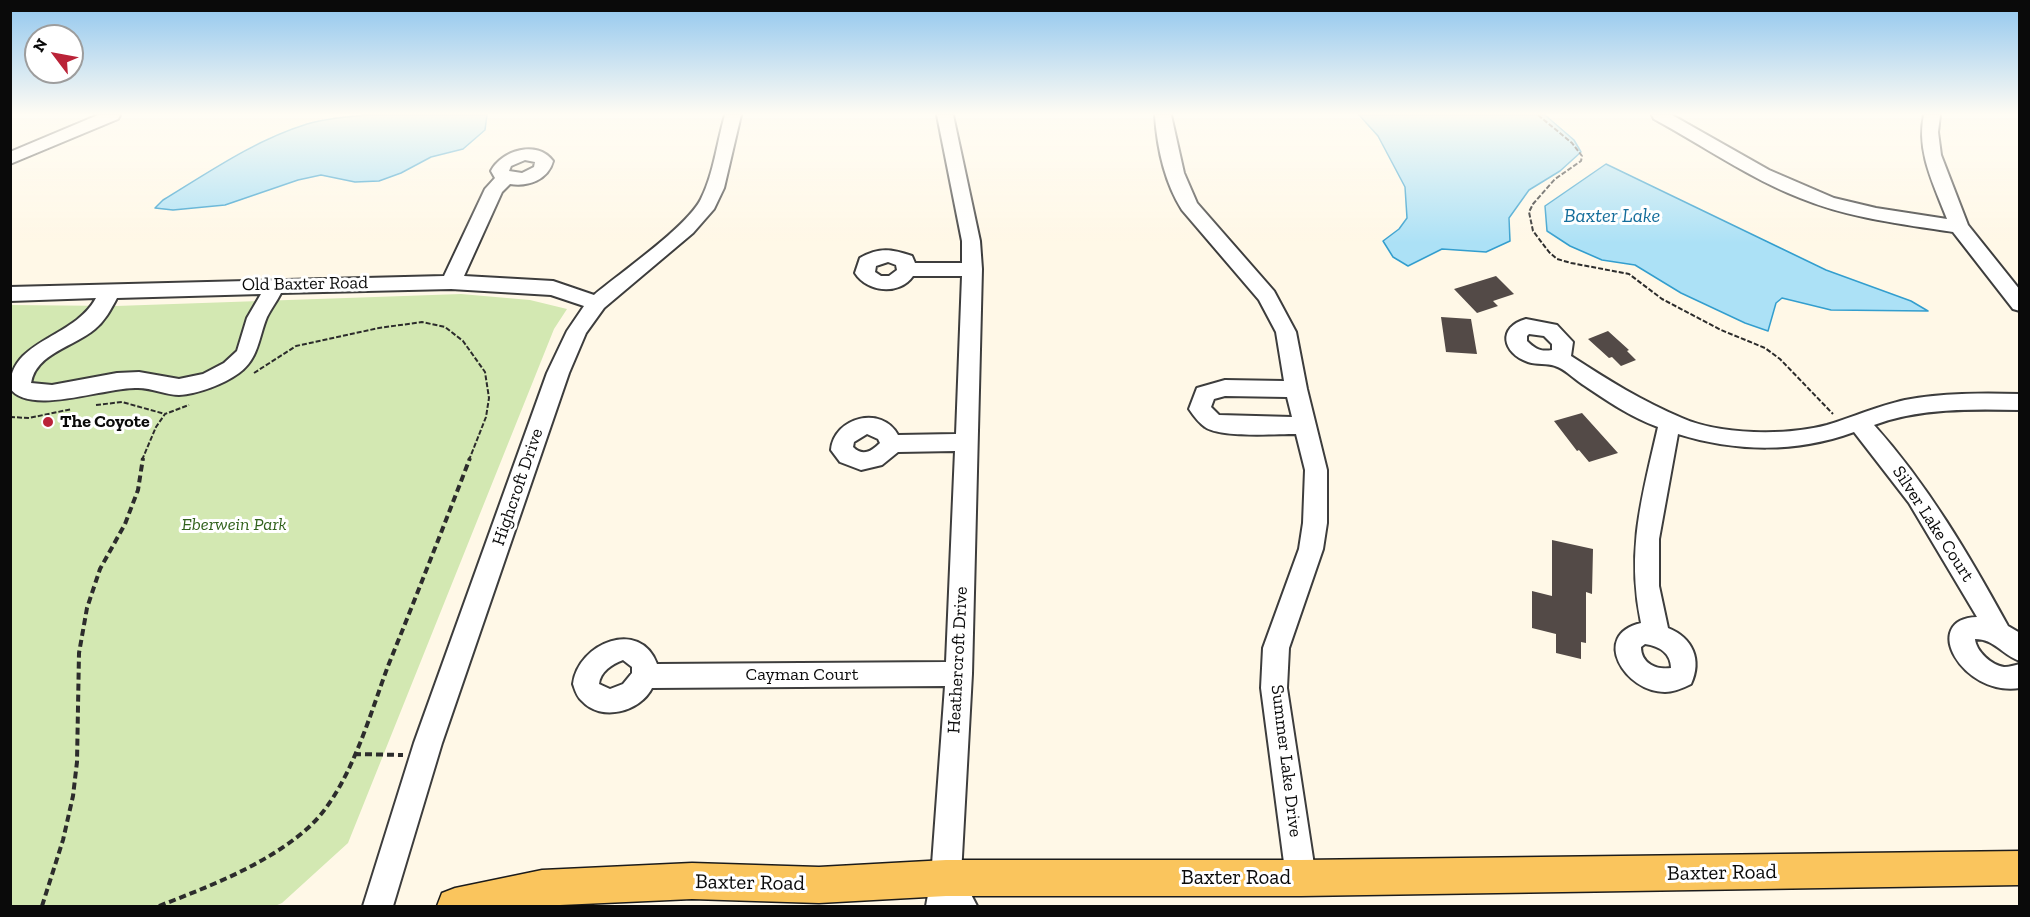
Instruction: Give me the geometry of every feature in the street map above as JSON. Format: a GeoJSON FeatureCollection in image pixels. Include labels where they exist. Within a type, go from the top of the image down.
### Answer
{"type":"FeatureCollection","features":[{"type":"Feature","properties":{"kind":"main road","name":"Baxter Road"},"geometry":{"type":"LineString","coordinates":[[455,906],[542,888],[692,881],[819,885],[950,897],[1301,878],[2019,868]]}},
{"type":"Feature","properties":{"kind":"street","name":"Highcroft Drive"},"geometry":{"type":"LineString","coordinates":[[378,906],[424,755],[558,373],[577,331],[597,303],[686,229],[707,205],[715,188],[722,158]]}},
{"type":"Feature","properties":{"kind":"street","name":"Heathercroft Drive"},"geometry":{"type":"LineString","coordinates":[[950,897],[972,268],[971,241],[954,158]]}},
{"type":"Feature","properties":{"kind":"street","name":"Summer Lake Drive"},"geometry":{"type":"LineString","coordinates":[[1171,158],[1182,194],[1189,206],[1267,296],[1286,332],[1296,389],[1316,470],[1315,523],[1305,567],[1276,648],[1274,688],[1301,878]]}},
{"type":"Feature","properties":{"kind":"street"},"geometry":{"type":"LineString","coordinates":[[1738,158],[1780,182],[1827,202],[1892,217],[1959,227]]}},
{"type":"Feature","properties":{"kind":"street"},"geometry":{"type":"LineString","coordinates":[[1933,158],[1959,227],[2019,304]]}},
{"type":"Feature","properties":{"kind":"street"},"geometry":{"type":"LineString","coordinates":[[451,282],[494,189],[506,178]]}},
{"type":"Feature","properties":{"kind":"street"},"geometry":{"type":"LineString","coordinates":[[907,270],[972,268]]}},
{"type":"Feature","properties":{"kind":"street","name":"Old Baxter Road"},"geometry":{"type":"LineString","coordinates":[[10,294],[451,282],[553,288],[597,303]]}},
{"type":"Feature","properties":{"kind":"street"},"geometry":{"type":"LineString","coordinates":[[111,290],[97,315],[86,326],[37,355],[26,365],[20,376],[20,386],[28,392],[52,393],[94,384],[139,380],[179,387],[209,380],[231,368],[246,354],[257,318],[276,285]]}},
{"type":"Feature","properties":{"kind":"street"},"geometry":{"type":"LineString","coordinates":[[1557,357],[1634,406],[1670,422],[1710,433],[1756,440],[1815,436],[1891,412],[1925,405],[2019,402]]}},
{"type":"Feature","properties":{"kind":"street"},"geometry":{"type":"LineString","coordinates":[[1296,389],[1226,388],[1205,394],[1200,409],[1213,422],[1230,425],[1306,426]]}},
{"type":"Feature","properties":{"kind":"street"},"geometry":{"type":"LineString","coordinates":[[1656,634],[1646,582],[1645,551],[1649,516],[1670,422]]}},
{"type":"Feature","properties":{"kind":"street","name":"Silver Lake Court"},"geometry":{"type":"LineString","coordinates":[[1858,422],[1913,487],[1946,538],[1999,633],[2019,650]]}},
{"type":"Feature","properties":{"kind":"street"},"geometry":{"type":"LineString","coordinates":[[892,444],[966,442]]}},
{"type":"Feature","properties":{"kind":"street"},"geometry":{"type":"LineString","coordinates":[[1999,633],[1978,627],[1969,629],[1963,633],[1962,647],[1974,664],[1985,672],[2006,678],[2019,676]]}},
{"type":"Feature","properties":{"kind":"street","name":"Cayman Court"},"geometry":{"type":"LineString","coordinates":[[644,676],[959,674]]}},
{"type":"Feature","properties":{"kind":"path"},"geometry":{"type":"LineString","coordinates":[[1582,158],[1581,161],[1555,179],[1533,204],[1529,212],[1533,231],[1549,252],[1557,259],[1571,263],[1629,274],[1671,304],[1720,330],[1765,348],[1780,359],[1833,414]]}},
{"type":"Feature","properties":{"kind":"path"},"geometry":{"type":"LineString","coordinates":[[159,906],[282,848],[309,828],[322,813],[341,783],[354,754],[486,417],[489,398],[485,372],[463,341],[445,327],[422,322],[379,328],[296,346],[253,375]]}},
{"type":"Feature","properties":{"kind":"path"},"geometry":{"type":"LineString","coordinates":[[89,406],[122,402],[165,414]]}},
{"type":"Feature","properties":{"kind":"path"},"geometry":{"type":"LineString","coordinates":[[42,906],[63,840],[73,796],[77,762],[79,653],[87,608],[100,569],[125,524],[134,498],[141,463],[156,427],[165,414],[195,403]]}},
{"type":"Feature","properties":{"kind":"path"},"geometry":{"type":"LineString","coordinates":[[10,417],[28,418],[78,407]]}},
{"type":"Feature","properties":{"kind":"path"},"geometry":{"type":"LineString","coordinates":[[354,754],[424,755]]}},
{"type":"Feature","properties":{"kind":"green space","name":"Eberwein Park"},"geometry":{"type":"Polygon","coordinates":[[[461,294],[530,300],[567,309],[554,329],[348,843],[282,903],[275,906],[11,906],[11,305],[116,306],[461,294]]]}},
{"type":"Feature","properties":{"kind":"water"},"geometry":{"type":"Polygon","coordinates":[[[233,158],[430,158],[401,173],[379,181],[355,182],[321,175],[298,180],[225,205],[173,210],[155,208],[163,200],[233,158]]]}},
{"type":"Feature","properties":{"kind":"water"},"geometry":{"type":"Polygon","coordinates":[[[1390,158],[1575,158],[1560,171],[1529,190],[1509,218],[1510,241],[1486,252],[1442,249],[1408,266],[1393,257],[1383,241],[1399,229],[1407,218],[1405,187],[1390,158]]]}},
{"type":"Feature","properties":{"kind":"water","name":"Baxter Lake"},"geometry":{"type":"Polygon","coordinates":[[[1606,164],[1826,270],[1911,301],[1928,311],[1831,310],[1782,298],[1776,303],[1768,331],[1745,323],[1681,293],[1635,265],[1602,260],[1570,246],[1547,231],[1545,206],[1606,164]]]}},
{"type":"Feature","properties":{"kind":"building"},"geometry":{"type":"Polygon","coordinates":[[[1496,276],[1514,294],[1493,301],[1498,306],[1477,313],[1454,289],[1496,276]]]}},
{"type":"Feature","properties":{"kind":"building"},"geometry":{"type":"Polygon","coordinates":[[[1441,317],[1471,319],[1477,354],[1446,352],[1441,317]]]}},
{"type":"Feature","properties":{"kind":"building"},"geometry":{"type":"Polygon","coordinates":[[[1608,331],[1629,350],[1627,351],[1636,360],[1621,366],[1588,339],[1608,331]]]}},
{"type":"Feature","properties":{"kind":"building"},"geometry":{"type":"Polygon","coordinates":[[[1582,413],[1618,453],[1589,462],[1579,450],[1577,451],[1554,421],[1582,413]]]}},
{"type":"Feature","properties":{"kind":"building"},"geometry":{"type":"Polygon","coordinates":[[[1552,540],[1593,549],[1592,594],[1586,592],[1586,643],[1581,642],[1581,659],[1556,653],[1556,634],[1532,628],[1532,591],[1552,596],[1552,540]]]}},
{"type":"Feature","properties":{"kind":"place","name":"The Coyote"},"geometry":{"type":"Point","coordinates":[48,422]}}]}
